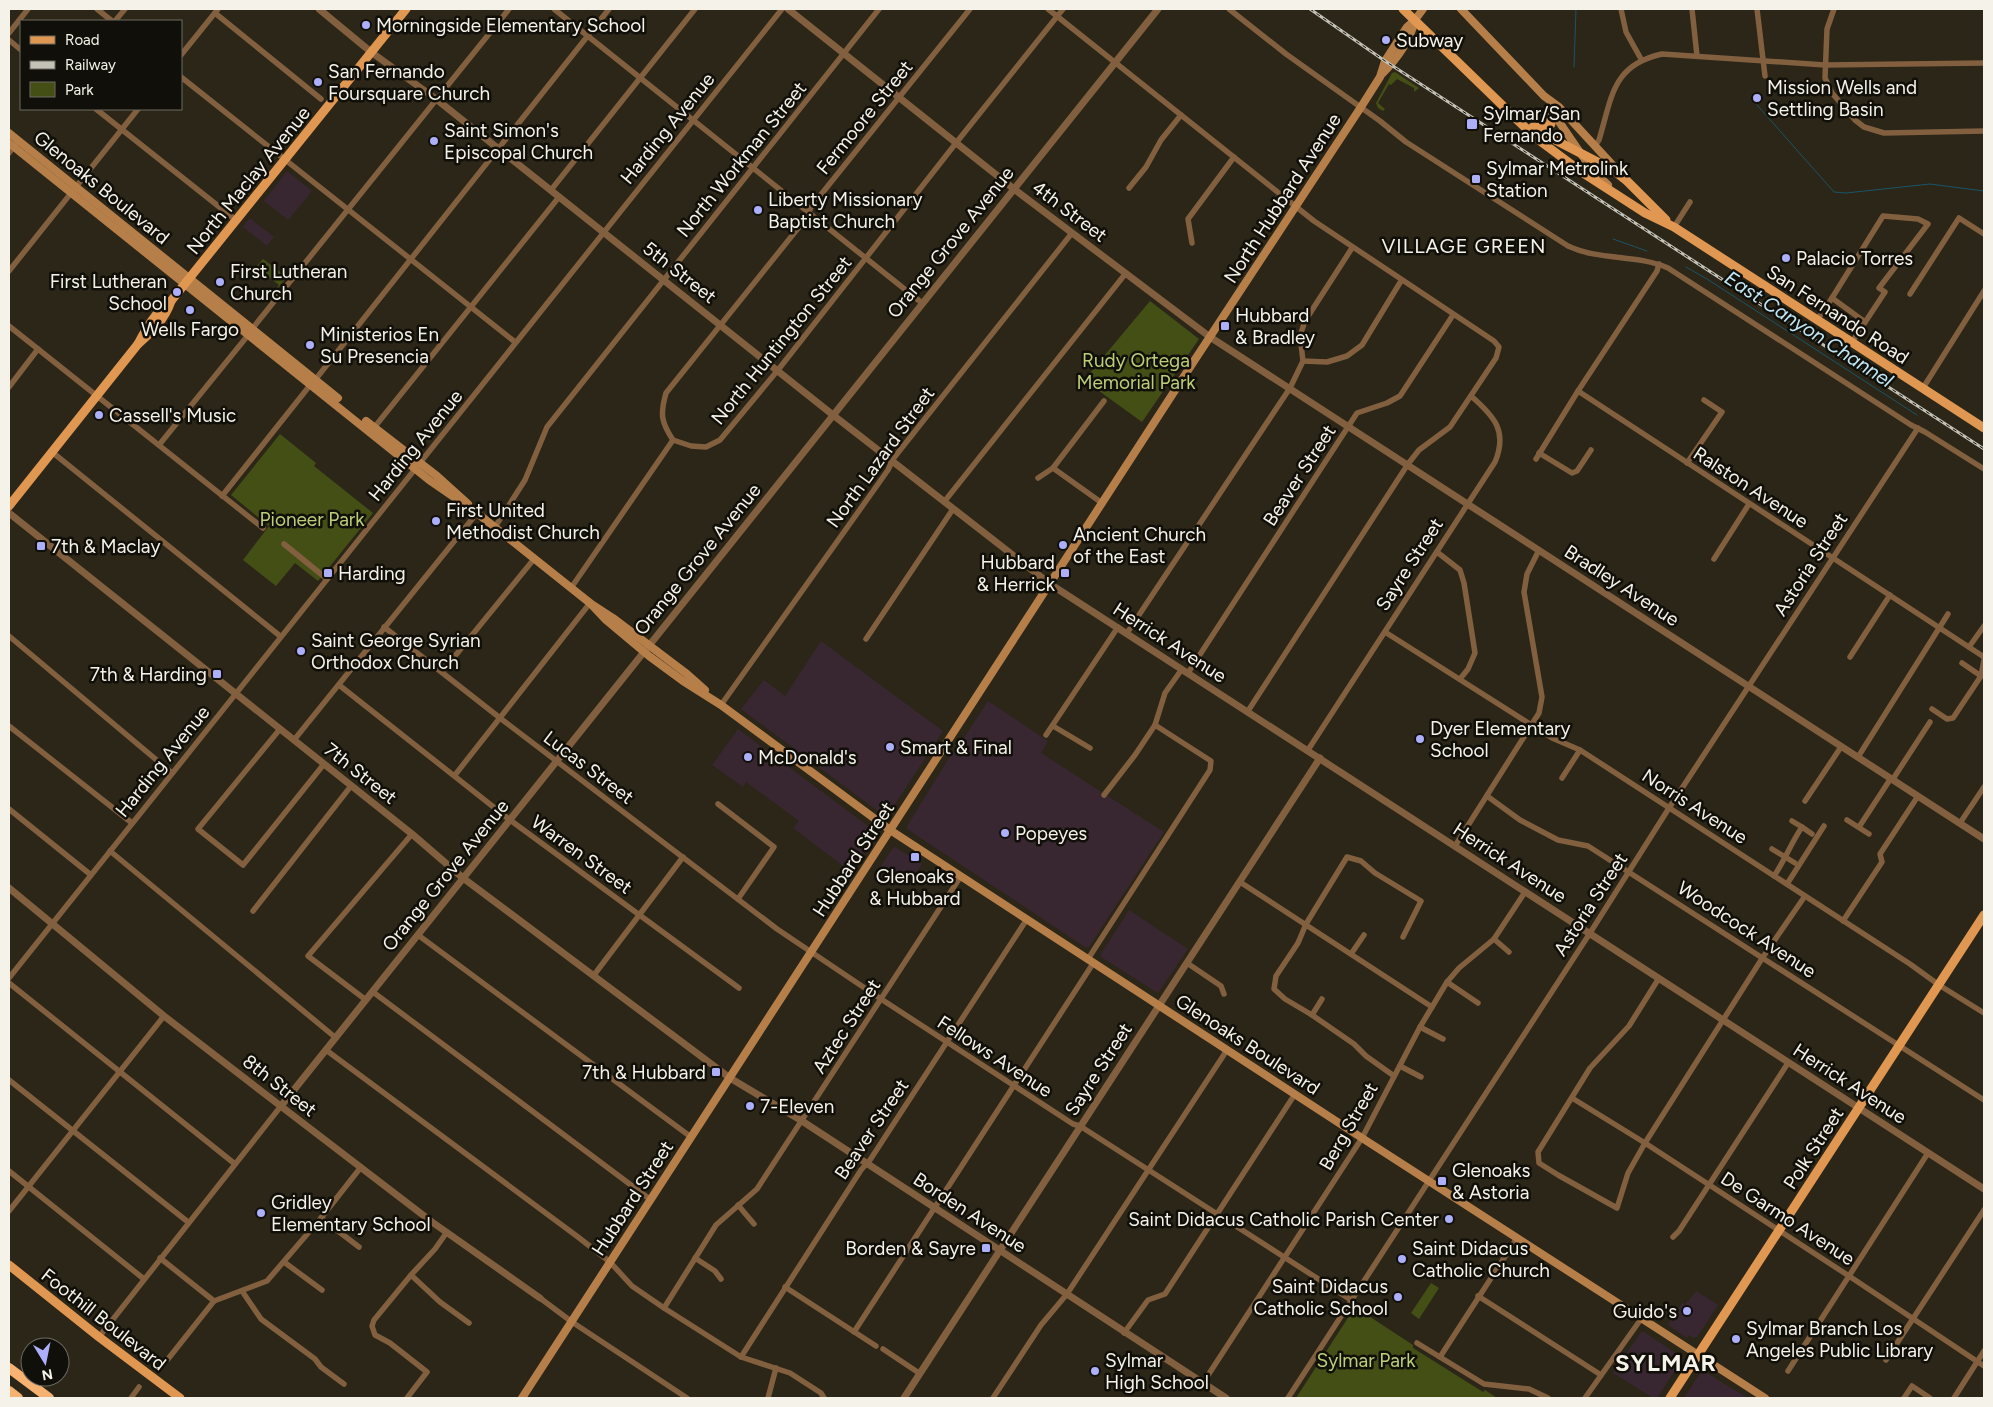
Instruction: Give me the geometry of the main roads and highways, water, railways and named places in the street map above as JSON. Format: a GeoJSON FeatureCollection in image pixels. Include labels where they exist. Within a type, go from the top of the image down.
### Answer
{"type":"FeatureCollection","features":[{"type":"Feature","properties":{"kind":"highway"},"geometry":{"type":"LineString","coordinates":[[9,1368],[49,1398]]}},
{"type":"Feature","properties":{"kind":"highway"},"geometry":{"type":"LineString","coordinates":[[9,1391],[18,1398]]}},
{"type":"Feature","properties":{"kind":"main road","name":"North Maclay Avenue"},"geometry":{"type":"LineString","coordinates":[[9,506],[138,344],[152,332],[168,311],[171,301],[406,9]]}},
{"type":"Feature","properties":{"kind":"main road"},"geometry":{"type":"LineString","coordinates":[[1403,9],[1536,138],[1583,173],[1645,214],[1657,218]]}},
{"type":"Feature","properties":{"kind":"main road"},"geometry":{"type":"LineString","coordinates":[[1415,20],[1423,9]]}},
{"type":"Feature","properties":{"kind":"main road","name":"San Fernando Road"},"geometry":{"type":"LineString","coordinates":[[1461,9],[1544,96],[1559,107],[1627,181],[1674,227]]}},
{"type":"Feature","properties":{"kind":"main road","name":"North Hubbard Avenue"},"geometry":{"type":"LineString","coordinates":[[1210,337],[1361,107],[1380,77],[1407,27],[1415,20]]}},
{"type":"Feature","properties":{"kind":"main road","name":"San Fernando Road"},"geometry":{"type":"LineString","coordinates":[[1544,96],[1550,109],[1592,170],[1603,181],[1657,218],[1674,227],[1984,428]]}},
{"type":"Feature","properties":{"kind":"main road"},"geometry":{"type":"LineString","coordinates":[[1530,126],[1540,129],[1551,124],[1550,109]]}},
{"type":"Feature","properties":{"kind":"main road"},"geometry":{"type":"LineString","coordinates":[[1515,117],[1540,134],[1604,164],[1627,181]]}},
{"type":"Feature","properties":{"kind":"main road","name":"Glenoaks Boulevard"},"geometry":{"type":"LineString","coordinates":[[9,133],[12,146],[74,190],[417,465],[456,500],[477,513],[590,603],[609,615],[683,681],[721,705],[890,830],[1765,1398]]}},
{"type":"Feature","properties":{"kind":"main road","name":"Hubbard Street"},"geometry":{"type":"LineString","coordinates":[[522,1398],[690,1137],[812,954],[890,830],[1210,337]]}},
{"type":"Feature","properties":{"kind":"main road","name":"Polk Street"},"geometry":{"type":"LineString","coordinates":[[1670,1398],[1984,915]]}},
{"type":"Feature","properties":{"kind":"main road","name":"Foothill Boulevard"},"geometry":{"type":"LineString","coordinates":[[9,1265],[99,1337],[180,1398]]}},
{"type":"Feature","properties":{"kind":"waterway","name":"East Canyon Channel"},"geometry":{"type":"LineString","coordinates":[[1574,67],[1576,9]]}},
{"type":"Feature","properties":{"kind":"waterway"},"geometry":{"type":"LineString","coordinates":[[1757,105],[1834,192],[1846,193],[1930,184],[1984,191]]}},
{"type":"Feature","properties":{"kind":"waterway","name":"East Canyon Channel"},"geometry":{"type":"LineString","coordinates":[[1613,239],[1647,251]]}},
{"type":"Feature","properties":{"kind":"waterway","name":"East Canyon Channel"},"geometry":{"type":"LineString","coordinates":[[1686,267],[1917,415]]}},
{"type":"Feature","properties":{"kind":"railway"},"geometry":{"type":"LineString","coordinates":[[1310,9],[1385,61],[1984,449]]}},
{"type":"Feature","properties":{"kind":"place","name":"Morningside Elementary School"},"geometry":{"type":"Point","coordinates":[366,25]}},
{"type":"Feature","properties":{"kind":"place","name":"Subway"},"geometry":{"type":"Point","coordinates":[1386,40]}},
{"type":"Feature","properties":{"kind":"place","name":"San Fernando Foursquare Church"},"geometry":{"type":"Point","coordinates":[318,82]}},
{"type":"Feature","properties":{"kind":"place","name":"Mission Wells and Settling Basin"},"geometry":{"type":"Point","coordinates":[1757,98]}},
{"type":"Feature","properties":{"kind":"place","name":"Sylmar/San Fernando"},"geometry":{"type":"Point","coordinates":[1472,124]}},
{"type":"Feature","properties":{"kind":"place","name":"Saint Simon's Episcopal Church"},"geometry":{"type":"Point","coordinates":[434,141]}},
{"type":"Feature","properties":{"kind":"place","name":"Sylmar Metrolink Station"},"geometry":{"type":"Point","coordinates":[1476,179]}},
{"type":"Feature","properties":{"kind":"place","name":"Liberty Missionary Baptist Church"},"geometry":{"type":"Point","coordinates":[758,210]}},
{"type":"Feature","properties":{"kind":"place","name":"Palacio Torres"},"geometry":{"type":"Point","coordinates":[1786,258]}},
{"type":"Feature","properties":{"kind":"place","name":"First Lutheran Church"},"geometry":{"type":"Point","coordinates":[220,282]}},
{"type":"Feature","properties":{"kind":"place","name":"First Lutheran School"},"geometry":{"type":"Point","coordinates":[177,292]}},
{"type":"Feature","properties":{"kind":"place","name":"Wells Fargo"},"geometry":{"type":"Point","coordinates":[190,310]}},
{"type":"Feature","properties":{"kind":"place","name":"Hubbard & Bradley"},"geometry":{"type":"Point","coordinates":[1225,326]}},
{"type":"Feature","properties":{"kind":"place","name":"Ministerios En Su Presencia"},"geometry":{"type":"Point","coordinates":[310,345]}},
{"type":"Feature","properties":{"kind":"place","name":"Cassell's Music"},"geometry":{"type":"Point","coordinates":[99,415]}},
{"type":"Feature","properties":{"kind":"place","name":"First United Methodist Church"},"geometry":{"type":"Point","coordinates":[436,521]}},
{"type":"Feature","properties":{"kind":"place","name":"Ancient Church of the East"},"geometry":{"type":"Point","coordinates":[1063,545]}},
{"type":"Feature","properties":{"kind":"place","name":"7th & Maclay"},"geometry":{"type":"Point","coordinates":[41,546]}},
{"type":"Feature","properties":{"kind":"place","name":"Harding"},"geometry":{"type":"Point","coordinates":[328,573]}},
{"type":"Feature","properties":{"kind":"place","name":"Hubbard & Herrick"},"geometry":{"type":"Point","coordinates":[1065,573]}},
{"type":"Feature","properties":{"kind":"place","name":"Saint George Syrian Orthodox Church"},"geometry":{"type":"Point","coordinates":[301,651]}},
{"type":"Feature","properties":{"kind":"place","name":"7th & Harding"},"geometry":{"type":"Point","coordinates":[217,674]}},
{"type":"Feature","properties":{"kind":"place","name":"Dyer Elementary School"},"geometry":{"type":"Point","coordinates":[1420,739]}},
{"type":"Feature","properties":{"kind":"place","name":"Smart & Final"},"geometry":{"type":"Point","coordinates":[890,747]}},
{"type":"Feature","properties":{"kind":"place","name":"McDonald's"},"geometry":{"type":"Point","coordinates":[748,757]}},
{"type":"Feature","properties":{"kind":"place","name":"Popeyes"},"geometry":{"type":"Point","coordinates":[1005,833]}},
{"type":"Feature","properties":{"kind":"place","name":"Glenoaks & Hubbard"},"geometry":{"type":"Point","coordinates":[915,857]}},
{"type":"Feature","properties":{"kind":"place","name":"7th & Hubbard"},"geometry":{"type":"Point","coordinates":[716,1072]}},
{"type":"Feature","properties":{"kind":"place","name":"7-Eleven"},"geometry":{"type":"Point","coordinates":[750,1106]}},
{"type":"Feature","properties":{"kind":"place","name":"Glenoaks & Astoria"},"geometry":{"type":"Point","coordinates":[1442,1181]}},
{"type":"Feature","properties":{"kind":"place","name":"Gridley Elementary School"},"geometry":{"type":"Point","coordinates":[261,1213]}},
{"type":"Feature","properties":{"kind":"place","name":"Saint Didacus Catholic Parish Center"},"geometry":{"type":"Point","coordinates":[1449,1219]}},
{"type":"Feature","properties":{"kind":"place","name":"Borden & Sayre"},"geometry":{"type":"Point","coordinates":[986,1248]}},
{"type":"Feature","properties":{"kind":"place","name":"Saint Didacus Catholic Church"},"geometry":{"type":"Point","coordinates":[1402,1259]}},
{"type":"Feature","properties":{"kind":"place","name":"Saint Didacus Catholic School"},"geometry":{"type":"Point","coordinates":[1398,1297]}},
{"type":"Feature","properties":{"kind":"place","name":"Guido's"},"geometry":{"type":"Point","coordinates":[1687,1311]}},
{"type":"Feature","properties":{"kind":"place","name":"Sylmar Branch Los Angeles Public Library"},"geometry":{"type":"Point","coordinates":[1736,1339]}},
{"type":"Feature","properties":{"kind":"place","name":"Sylmar High School"},"geometry":{"type":"Point","coordinates":[1095,1371]}},
{"type":"Feature","properties":{"kind":"district","name":"VILLAGE GREEN"},"geometry":{"type":"Point","coordinates":[1464,246]}},
{"type":"Feature","properties":{"kind":"district","name":"SYLMAR"},"geometry":{"type":"Point","coordinates":[1666,1363]}},
{"type":"Feature","properties":{"kind":"park label","name":"Rudy Ortega Memorial Park"},"geometry":{"type":"Point","coordinates":[1136,371]}},
{"type":"Feature","properties":{"kind":"park label","name":"Pioneer Park"},"geometry":{"type":"Point","coordinates":[312,519]}},
{"type":"Feature","properties":{"kind":"park label","name":"Sylmar Park"},"geometry":{"type":"Point","coordinates":[1366,1360]}}]}
